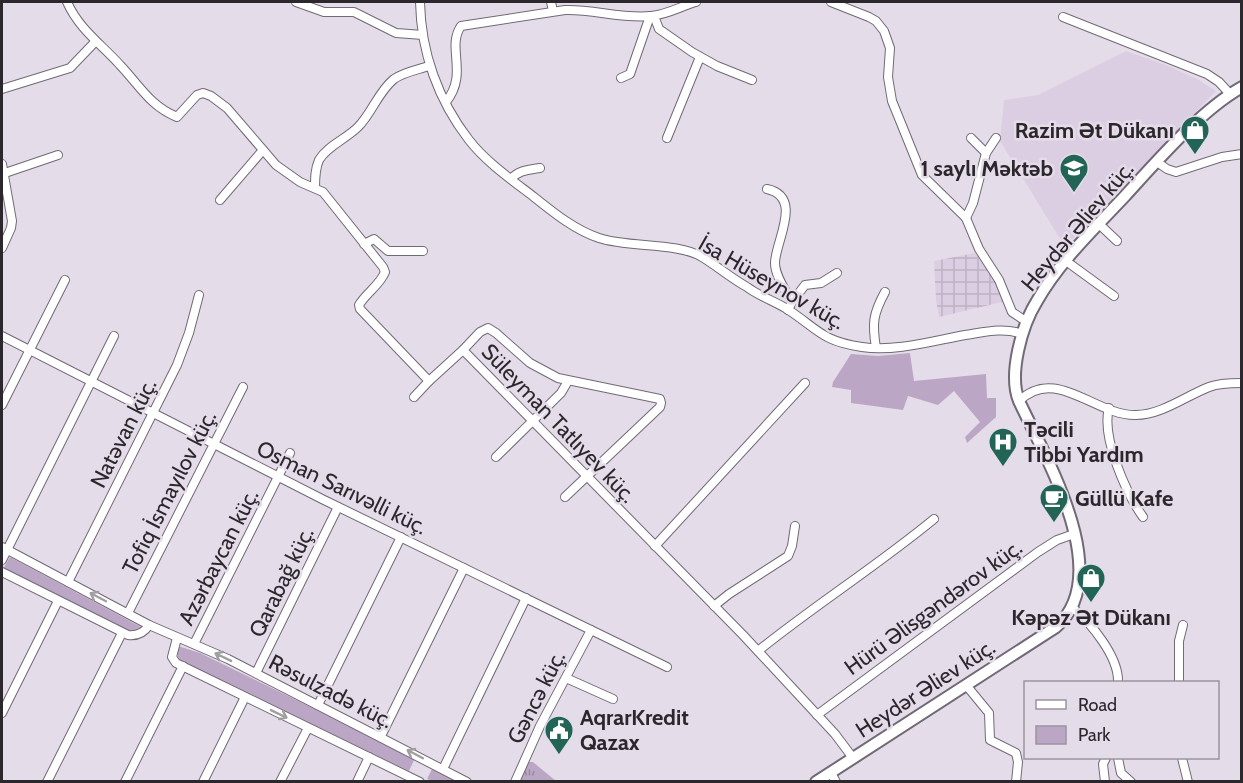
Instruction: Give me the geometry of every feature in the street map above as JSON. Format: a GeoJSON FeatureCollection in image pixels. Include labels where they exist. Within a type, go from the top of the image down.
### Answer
{"type":"FeatureCollection","features":[{"type":"Feature","properties":{"kind":"main road","name":"Heydər Əliev küç."},"geometry":{"type":"LineString","coordinates":[[816,782],[833,777],[853,758],[1056,627],[1072,607],[1080,578],[1074,534],[1057,482],[1019,401],[1014,381],[1023,334],[1037,301],[1066,261],[1098,224],[1211,109],[1242,87]]}},
{"type":"Feature","properties":{"kind":"street"},"geometry":{"type":"LineString","coordinates":[[68,2],[74,15],[95,42],[163,111],[177,117],[197,95],[203,93],[211,96],[227,108],[287,174],[323,192],[385,273],[362,300],[359,305],[360,309],[429,381]]}},
{"type":"Feature","properties":{"kind":"street"},"geometry":{"type":"LineString","coordinates":[[296,2],[324,12],[354,12],[396,33],[423,35]]}},
{"type":"Feature","properties":{"kind":"street","name":"İsa Hüseynov küç."},"geometry":{"type":"LineString","coordinates":[[420,2],[429,66],[446,102],[470,141],[511,179],[554,212],[588,233],[612,241],[693,252],[747,288],[788,310],[828,339],[843,344],[876,348],[911,345],[1002,329],[1023,334]]}},
{"type":"Feature","properties":{"kind":"street"},"geometry":{"type":"LineString","coordinates":[[551,2],[553,11]]}},
{"type":"Feature","properties":{"kind":"street"},"geometry":{"type":"LineString","coordinates":[[446,102],[453,94],[458,74],[456,39],[462,26],[553,11],[582,9],[633,17],[652,16],[696,2]]}},
{"type":"Feature","properties":{"kind":"street"},"geometry":{"type":"LineString","coordinates":[[831,2],[869,17],[876,21],[884,31],[890,48],[888,77],[892,101],[922,175],[966,218],[979,249],[999,280],[1012,312],[1027,322]]}},
{"type":"Feature","properties":{"kind":"street"},"geometry":{"type":"LineString","coordinates":[[652,16],[659,29],[700,57],[752,80]]}},
{"type":"Feature","properties":{"kind":"street"},"geometry":{"type":"LineString","coordinates":[[621,78],[630,74],[652,16]]}},
{"type":"Feature","properties":{"kind":"street"},"geometry":{"type":"LineString","coordinates":[[1063,17],[1207,74],[1219,82],[1230,94]]}},
{"type":"Feature","properties":{"kind":"street"},"geometry":{"type":"LineString","coordinates":[[2,89],[70,68],[95,42]]}},
{"type":"Feature","properties":{"kind":"street"},"geometry":{"type":"LineString","coordinates":[[667,138],[700,57]]}},
{"type":"Feature","properties":{"kind":"street"},"geometry":{"type":"LineString","coordinates":[[315,188],[316,168],[320,159],[360,125],[387,86],[405,73],[429,66]]}},
{"type":"Feature","properties":{"kind":"street"},"geometry":{"type":"LineString","coordinates":[[971,138],[986,153]]}},
{"type":"Feature","properties":{"kind":"street"},"geometry":{"type":"LineString","coordinates":[[966,218],[973,203],[986,153],[996,138]]}},
{"type":"Feature","properties":{"kind":"street"},"geometry":{"type":"LineString","coordinates":[[220,200],[263,150]]}},
{"type":"Feature","properties":{"kind":"street"},"geometry":{"type":"LineString","coordinates":[[2,174],[58,154]]}},
{"type":"Feature","properties":{"kind":"street"},"geometry":{"type":"LineString","coordinates":[[1157,162],[1167,170],[1176,172],[1222,157],[1242,154]]}},
{"type":"Feature","properties":{"kind":"street"},"geometry":{"type":"LineString","coordinates":[[2,164],[12,221],[2,248]]}},
{"type":"Feature","properties":{"kind":"street"},"geometry":{"type":"LineString","coordinates":[[511,179],[516,173],[540,168]]}},
{"type":"Feature","properties":{"kind":"street"},"geometry":{"type":"LineString","coordinates":[[767,189],[774,190],[779,195],[786,213],[775,265],[792,302]]}},
{"type":"Feature","properties":{"kind":"street"},"geometry":{"type":"LineString","coordinates":[[1098,224],[1117,241]]}},
{"type":"Feature","properties":{"kind":"street"},"geometry":{"type":"LineString","coordinates":[[364,244],[374,239],[388,251],[423,251]]}},
{"type":"Feature","properties":{"kind":"street"},"geometry":{"type":"LineString","coordinates":[[1066,261],[1114,296]]}},
{"type":"Feature","properties":{"kind":"street"},"geometry":{"type":"LineString","coordinates":[[788,310],[805,285],[820,283],[837,273]]}},
{"type":"Feature","properties":{"kind":"street"},"geometry":{"type":"LineString","coordinates":[[2,405],[65,280]]}},
{"type":"Feature","properties":{"kind":"street"},"geometry":{"type":"LineString","coordinates":[[876,348],[873,318],[885,292]]}},
{"type":"Feature","properties":{"kind":"street","name":"Natəvan küç."},"geometry":{"type":"LineString","coordinates":[[68,582],[154,413],[182,352],[199,295]]}},
{"type":"Feature","properties":{"kind":"street"},"geometry":{"type":"LineString","coordinates":[[463,350],[480,332],[488,328],[530,363],[568,381],[657,397],[662,403],[565,497]]}},
{"type":"Feature","properties":{"kind":"street","name":"Osman Sarıvəlli küç."},"geometry":{"type":"LineString","coordinates":[[2,336],[338,507],[667,667]]}},
{"type":"Feature","properties":{"kind":"street"},"geometry":{"type":"LineString","coordinates":[[2,560],[4,549],[114,336]]}},
{"type":"Feature","properties":{"kind":"street","name":"Süleyman Tatlıyev küç."},"geometry":{"type":"LineString","coordinates":[[414,397],[463,350],[758,651],[836,734],[853,758]]}},
{"type":"Feature","properties":{"kind":"street"},"geometry":{"type":"LineString","coordinates":[[496,457],[561,393],[568,381]]}},
{"type":"Feature","properties":{"kind":"street"},"geometry":{"type":"LineString","coordinates":[[655,546],[805,383]]}},
{"type":"Feature","properties":{"kind":"street"},"geometry":{"type":"LineString","coordinates":[[1019,401],[1028,393],[1043,388],[1070,393],[1127,415],[1149,413],[1211,386],[1242,383]]}},
{"type":"Feature","properties":{"kind":"street","name":"Tofiq İsmayılov küç."},"geometry":{"type":"LineString","coordinates":[[128,613],[243,387]]}},
{"type":"Feature","properties":{"kind":"street"},"geometry":{"type":"LineString","coordinates":[[1109,408],[1107,420],[1113,452],[1129,494],[1143,517]]}},
{"type":"Feature","properties":{"kind":"street","name":"Azərbaycan küç."},"geometry":{"type":"LineString","coordinates":[[194,644],[290,453]]}},
{"type":"Feature","properties":{"kind":"street","name":"Qarabağ küç."},"geometry":{"type":"LineString","coordinates":[[256,673],[338,507]]}},
{"type":"Feature","properties":{"kind":"street"},"geometry":{"type":"LineString","coordinates":[[758,651],[792,624],[888,557],[934,519]]}},
{"type":"Feature","properties":{"kind":"street"},"geometry":{"type":"LineString","coordinates":[[714,606],[788,556],[795,526]]}},
{"type":"Feature","properties":{"kind":"street","name":"Hürü Əlisgəndərov küç."},"geometry":{"type":"LineString","coordinates":[[817,715],[1038,552],[1057,540],[1074,534]]}},
{"type":"Feature","properties":{"kind":"street"},"geometry":{"type":"LineString","coordinates":[[318,705],[401,537]]}},
{"type":"Feature","properties":{"kind":"street"},"geometry":{"type":"LineString","coordinates":[[2,572],[122,633],[134,636],[146,631],[149,625],[4,549]]}},
{"type":"Feature","properties":{"kind":"street"},"geometry":{"type":"LineString","coordinates":[[381,736],[464,568]]}},
{"type":"Feature","properties":{"kind":"street"},"geometry":{"type":"LineString","coordinates":[[443,769],[526,598]]}},
{"type":"Feature","properties":{"kind":"street"},"geometry":{"type":"LineString","coordinates":[[2,713],[58,601]]}},
{"type":"Feature","properties":{"kind":"street"},"geometry":{"type":"LineString","coordinates":[[1072,607],[1091,626],[1112,657],[1118,681]]}},
{"type":"Feature","properties":{"kind":"street","name":"Rəsulzadə küç."},"geometry":{"type":"LineString","coordinates":[[149,625],[256,673],[467,782]]}},
{"type":"Feature","properties":{"kind":"street"},"geometry":{"type":"LineString","coordinates":[[1179,681],[1179,641],[1184,625]]}},
{"type":"Feature","properties":{"kind":"street","name":"Gəncə küç."},"geometry":{"type":"LineString","coordinates":[[515,782],[528,751],[591,630]]}},
{"type":"Feature","properties":{"kind":"street"},"geometry":{"type":"LineString","coordinates":[[47,782],[122,633]]}},
{"type":"Feature","properties":{"kind":"street"},"geometry":{"type":"LineString","coordinates":[[177,638],[172,657],[176,663],[420,782]]}},
{"type":"Feature","properties":{"kind":"street"},"geometry":{"type":"LineString","coordinates":[[125,782],[183,666]]}},
{"type":"Feature","properties":{"kind":"street"},"geometry":{"type":"LineString","coordinates":[[566,678],[613,699]]}},
{"type":"Feature","properties":{"kind":"street"},"geometry":{"type":"LineString","coordinates":[[966,685],[989,713],[990,740],[1016,753],[1018,762],[1016,782]]}},
{"type":"Feature","properties":{"kind":"street"},"geometry":{"type":"LineString","coordinates":[[203,782],[245,697]]}},
{"type":"Feature","properties":{"kind":"street"},"geometry":{"type":"LineString","coordinates":[[280,782],[308,728]]}},
{"type":"Feature","properties":{"kind":"street"},"geometry":{"type":"LineString","coordinates":[[357,782],[369,757]]}},
{"type":"Feature","properties":{"kind":"street"},"geometry":{"type":"LineString","coordinates":[[1104,782],[1103,764],[1106,759]]}},
{"type":"Feature","properties":{"kind":"street"},"geometry":{"type":"LineString","coordinates":[[1118,759],[1121,773],[1131,782]]}},
{"type":"Feature","properties":{"kind":"street"},"geometry":{"type":"LineString","coordinates":[[1182,759],[1188,782]]}},
{"type":"Feature","properties":{"kind":"shaded area","name":"1 saylı Məktəb"},"geometry":{"type":"Polygon","coordinates":[[[1126,51],[1166,65],[1199,80],[1216,91],[1065,247],[1000,141],[1004,100],[1038,95],[1126,51]]]}},
{"type":"Feature","properties":{"kind":"shaded area"},"geometry":{"type":"Polygon","coordinates":[[[975,253],[997,284],[1002,302],[939,317],[934,261],[975,253]]]}},
{"type":"Feature","properties":{"kind":"green space"},"geometry":{"type":"Polygon","coordinates":[[[910,353],[914,381],[986,374],[987,398],[996,398],[996,417],[967,443],[965,437],[980,422],[954,391],[938,405],[908,396],[903,410],[851,403],[851,390],[832,387],[851,354],[878,356],[910,353]]]}},
{"type":"Feature","properties":{"kind":"green space"},"geometry":{"type":"Polygon","coordinates":[[[10,557],[141,627],[130,631],[123,630],[3,569],[10,557]]]}},
{"type":"Feature","properties":{"kind":"green space"},"geometry":{"type":"Polygon","coordinates":[[[178,646],[200,653],[415,758],[409,771],[182,662],[178,657],[178,646]]]}},
{"type":"Feature","properties":{"kind":"green space"},"geometry":{"type":"Polygon","coordinates":[[[527,762],[533,762],[556,781],[519,782],[527,762]]]}},
{"type":"Feature","properties":{"kind":"green space"},"geometry":{"type":"Polygon","coordinates":[[[433,767],[459,781],[427,779],[433,767]]]}},
{"type":"Feature","properties":{"kind":"place","name":"Razim Ət Dükanı"},"geometry":{"type":"Point","coordinates":[1195,156]}},
{"type":"Feature","properties":{"kind":"place","name":"1 saylı Məktəb"},"geometry":{"type":"Point","coordinates":[1074,194]}},
{"type":"Feature","properties":{"kind":"place","name":"Təcili Tibbi Yardım"},"geometry":{"type":"Point","coordinates":[1003,468]}},
{"type":"Feature","properties":{"kind":"place","name":"Güllü Kafe"},"geometry":{"type":"Point","coordinates":[1054,524]}},
{"type":"Feature","properties":{"kind":"place","name":"Kəpəz Ət Dükanı"},"geometry":{"type":"Point","coordinates":[1091,604]}},
{"type":"Feature","properties":{"kind":"place","name":"AqrarKredit Qazax"},"geometry":{"type":"Point","coordinates":[559,756]}}]}
